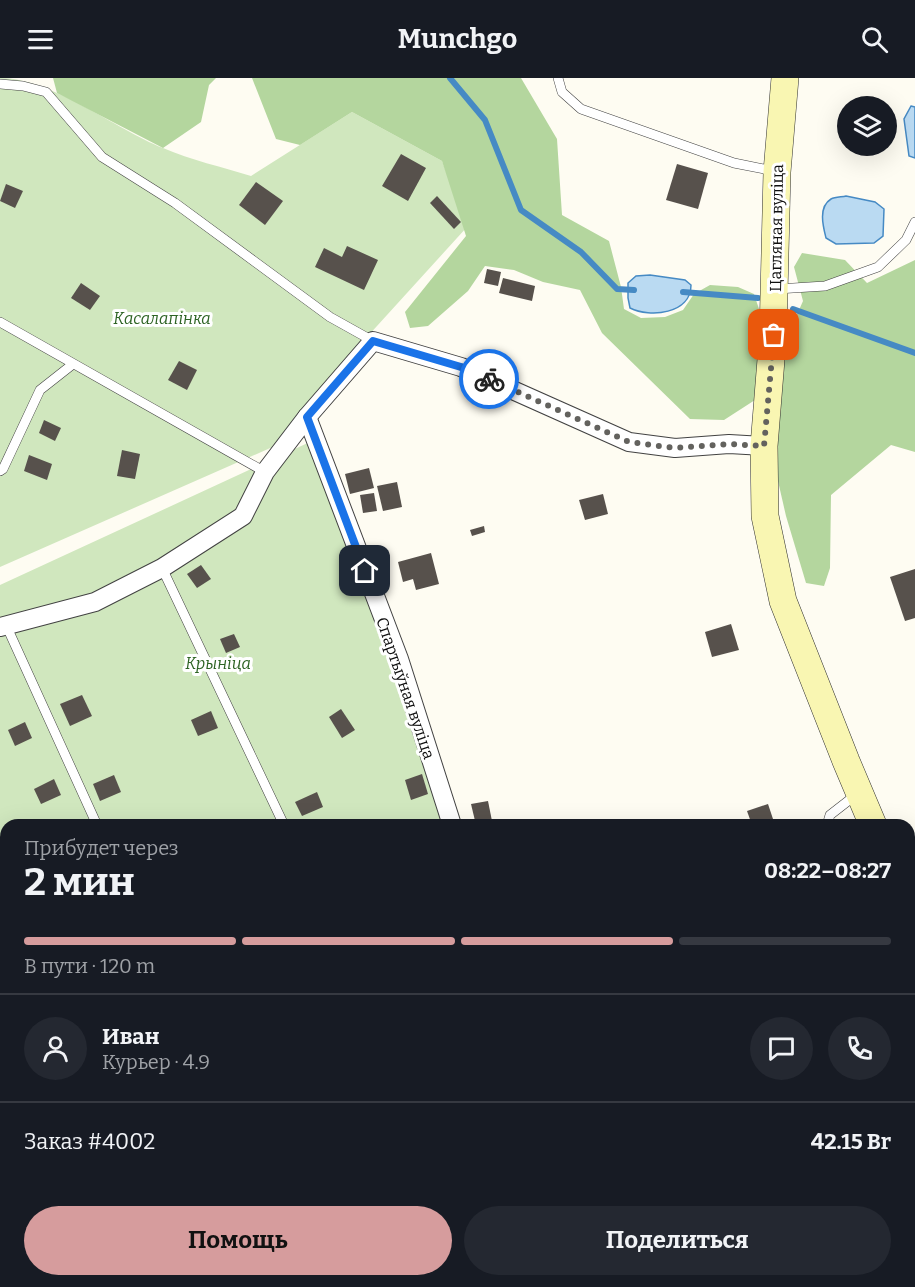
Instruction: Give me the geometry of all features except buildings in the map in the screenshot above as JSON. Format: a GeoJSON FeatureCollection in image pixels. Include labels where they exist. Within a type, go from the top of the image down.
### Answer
{"type":"FeatureCollection","features":[{"type":"Feature","properties":{"kind":"street","name":"Цагляная вуліца"},"geometry":{"type":"LineString","coordinates":[[785,78],[777,171],[774,335],[764,446],[765,516],[783,601],[870,819]]}},
{"type":"Feature","properties":{"kind":"street"},"geometry":{"type":"LineString","coordinates":[[3,626],[95,602],[162,568],[243,516],[266,472],[307,417],[373,341],[461,367],[629,442],[675,448],[729,444],[764,446]]}},
{"type":"Feature","properties":{"kind":"street","name":"Спартыўная вуліца"},"geometry":{"type":"LineString","coordinates":[[307,417],[399,658],[450,819]]}},
{"type":"Feature","properties":{"kind":"lane"},"geometry":{"type":"LineString","coordinates":[[558,78],[562,92],[581,109],[734,163],[777,171]]}},
{"type":"Feature","properties":{"kind":"lane"},"geometry":{"type":"LineString","coordinates":[[0,84],[23,86],[46,92],[102,157],[175,203],[330,317],[373,341]]}},
{"type":"Feature","properties":{"kind":"lane"},"geometry":{"type":"LineString","coordinates":[[775,289],[825,286],[878,267],[906,240],[915,222]]}},
{"type":"Feature","properties":{"kind":"lane"},"geometry":{"type":"LineString","coordinates":[[0,322],[266,472]]}},
{"type":"Feature","properties":{"kind":"lane"},"geometry":{"type":"LineString","coordinates":[[0,471],[3,469],[39,390],[73,364]]}},
{"type":"Feature","properties":{"kind":"lane"},"geometry":{"type":"LineString","coordinates":[[162,568],[281,819]]}},
{"type":"Feature","properties":{"kind":"lane"},"geometry":{"type":"LineString","coordinates":[[3,626],[94,819]]}},
{"type":"Feature","properties":{"kind":"lane"},"geometry":{"type":"LineString","coordinates":[[829,819],[830,815],[859,793]]}},
{"type":"Feature","properties":{"kind":"green space","name":"Касалапінка"},"geometry":{"type":"Polygon","coordinates":[[[0,78],[20,80],[41,86],[144,140],[196,160],[251,176],[352,112],[442,161],[467,227],[297,414],[277,445],[0,567],[0,78]]]}},
{"type":"Feature","properties":{"kind":"green space"},"geometry":{"type":"Polygon","coordinates":[[[53,78],[216,78],[209,85],[201,122],[163,148],[57,93],[53,78]]]}},
{"type":"Feature","properties":{"kind":"green space"},"geometry":{"type":"Polygon","coordinates":[[[252,78],[521,78],[557,139],[562,215],[609,241],[621,287],[624,309],[641,318],[665,317],[683,310],[694,294],[710,285],[738,287],[754,294],[764,324],[755,400],[724,420],[690,419],[602,333],[580,290],[543,282],[514,270],[485,266],[468,291],[428,326],[410,328],[405,312],[466,236],[442,161],[352,112],[300,145],[276,139],[252,78]]]}},
{"type":"Feature","properties":{"kind":"green space"},"geometry":{"type":"Polygon","coordinates":[[[802,253],[845,260],[867,283],[915,260],[915,452],[891,445],[831,495],[830,568],[824,586],[806,583],[786,516],[775,468],[781,351],[803,301],[794,267],[802,253]]]}},
{"type":"Feature","properties":{"kind":"green space","name":"Крыніца"},"geometry":{"type":"Polygon","coordinates":[[[312,441],[428,773],[440,819],[0,819],[0,585],[312,441]]]}},
{"type":"Feature","properties":{"kind":"water"},"geometry":{"type":"Polygon","coordinates":[[[911,106],[915,107],[915,158],[909,156],[904,119],[911,106]]]}},
{"type":"Feature","properties":{"kind":"water"},"geometry":{"type":"Polygon","coordinates":[[[846,196],[875,202],[884,209],[883,236],[874,243],[836,244],[826,238],[822,217],[824,207],[831,199],[846,196]]]}},
{"type":"Feature","properties":{"kind":"water"},"geometry":{"type":"Polygon","coordinates":[[[650,275],[685,280],[691,285],[689,295],[677,308],[668,311],[648,313],[630,308],[628,283],[636,276],[650,275]]]}},
{"type":"Feature","properties":{"kind":"waterway"},"geometry":{"type":"LineString","coordinates":[[450,78],[485,120],[521,210],[581,252],[617,289],[634,290]]}},
{"type":"Feature","properties":{"kind":"waterway"},"geometry":{"type":"LineString","coordinates":[[683,292],[758,298]]}},
{"type":"Feature","properties":{"kind":"waterway"},"geometry":{"type":"LineString","coordinates":[[793,309],[915,353]]}},
{"type":"Feature","properties":{"kind":"way so far"},"geometry":{"type":"LineString","coordinates":[[489,379],[629,442],[675,448],[729,444],[764,446],[774,335]]}},
{"type":"Feature","properties":{"kind":"route"},"geometry":{"type":"LineString","coordinates":[[365,571],[307,417],[373,341],[461,367],[489,379]]}}]}
